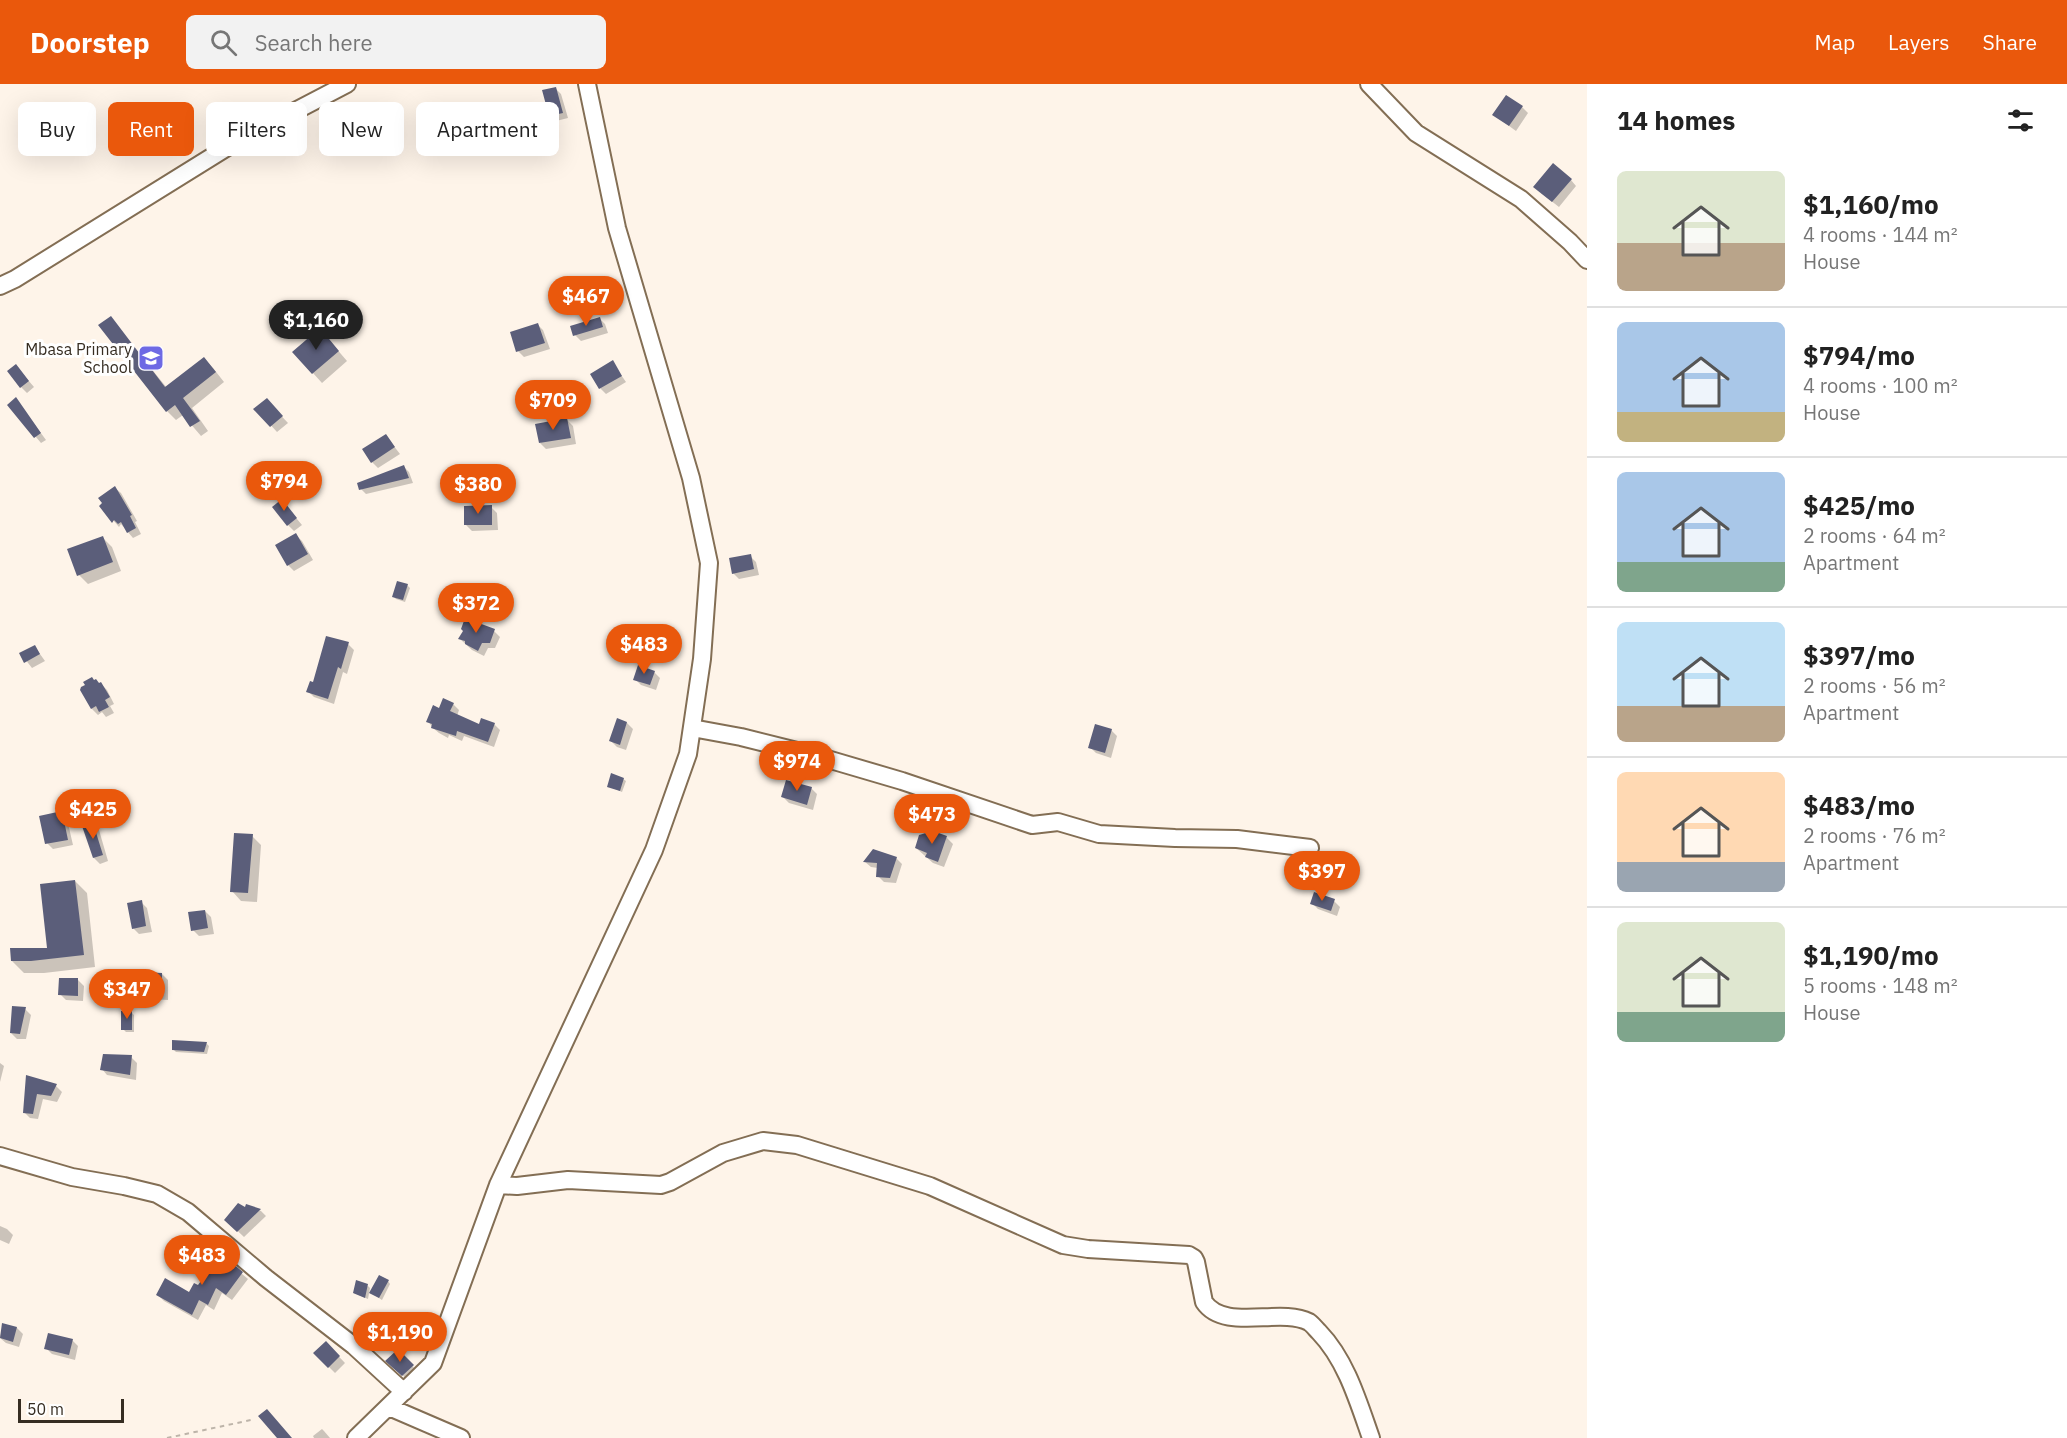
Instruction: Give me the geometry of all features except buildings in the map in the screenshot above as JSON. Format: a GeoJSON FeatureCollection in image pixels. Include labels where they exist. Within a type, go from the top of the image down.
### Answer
{"type":"FeatureCollection","features":[{"type":"Feature","properties":{"kind":"street"},"geometry":{"type":"LineString","coordinates":[[0,286],[15,279],[234,143],[347,84]]}},
{"type":"Feature","properties":{"kind":"street"},"geometry":{"type":"LineString","coordinates":[[356,1438],[433,1363],[498,1185],[654,850],[688,754],[702,659],[709,564],[691,478],[617,228],[587,84]]}},
{"type":"Feature","properties":{"kind":"street"},"geometry":{"type":"LineString","coordinates":[[1369,84],[1416,133],[1521,199],[1587,260]]}},
{"type":"Feature","properties":{"kind":"street"},"geometry":{"type":"LineString","coordinates":[[692,728],[741,737],[817,756],[1032,825],[1058,822],[1099,834],[1237,839],[1310,848]]}},
{"type":"Feature","properties":{"kind":"street"},"geometry":{"type":"LineString","coordinates":[[498,1185],[517,1186],[568,1180],[661,1185],[723,1153],[763,1142],[797,1144],[930,1186],[1063,1245],[1088,1249],[1190,1255],[1196,1262],[1207,1307],[1228,1317],[1285,1317],[1310,1322],[1326,1339],[1351,1382],[1371,1438]]}},
{"type":"Feature","properties":{"kind":"street"},"geometry":{"type":"LineString","coordinates":[[0,1156],[72,1178],[157,1194],[180,1207],[354,1346],[405,1392]]}},
{"type":"Feature","properties":{"kind":"street"},"geometry":{"type":"LineString","coordinates":[[389,1407],[460,1438]]}},
{"type":"Feature","properties":{"kind":"path"},"geometry":{"type":"LineString","coordinates":[[167,1438],[251,1419]]}},
{"type":"Feature","properties":{"kind":"place","name":"Mbasa Primary School"},"geometry":{"type":"Point","coordinates":[151,358]}}]}
